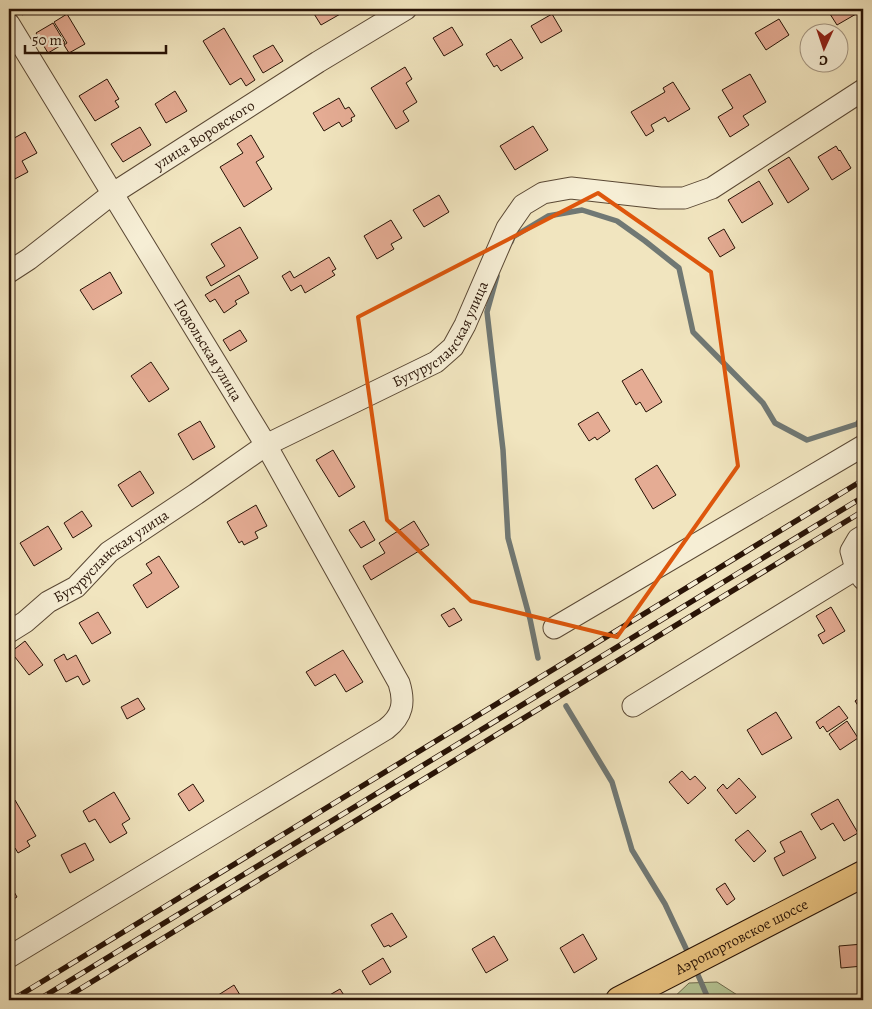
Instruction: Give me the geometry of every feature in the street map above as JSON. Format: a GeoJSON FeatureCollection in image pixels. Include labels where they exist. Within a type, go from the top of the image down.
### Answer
{"type":"FeatureCollection","features":[{"type":"Feature","properties":{"kind":"main road","name":"Аэропортовское шоссе"},"geometry":{"type":"LineString","coordinates":[[619,1000],[863,874]]}},
{"type":"Feature","properties":{"kind":"street","name":"улица Воровского"},"geometry":{"type":"LineString","coordinates":[[9,272],[30,259],[112,194],[318,62],[406,9]]}},
{"type":"Feature","properties":{"kind":"street","name":"Подольская улица"},"geometry":{"type":"LineString","coordinates":[[9,24],[266,445],[399,683],[402,694],[400,713],[395,722],[386,729],[9,957]]}},
{"type":"Feature","properties":{"kind":"street","name":"Бугурусланская улица"},"geometry":{"type":"LineString","coordinates":[[9,632],[25,622],[48,602],[76,587],[109,552],[266,445],[436,362],[453,347],[465,325],[507,228],[523,206],[543,193],[571,188],[660,198],[684,198],[712,188],[863,90]]}},
{"type":"Feature","properties":{"kind":"street"},"geometry":{"type":"LineString","coordinates":[[554,628],[863,446]]}},
{"type":"Feature","properties":{"kind":"street"},"geometry":{"type":"LineString","coordinates":[[633,706],[860,574],[851,551],[858,539],[863,536]]}},
{"type":"Feature","properties":{"kind":"highlighted area"},"geometry":{"type":"Polygon","coordinates":[[[598,193],[711,272],[738,466],[617,637],[471,601],[387,520],[358,317],[598,193]]]}},
{"type":"Feature","properties":{"kind":"green space"},"geometry":{"type":"Polygon","coordinates":[[[717,982],[745,1000],[671,1000],[689,983],[717,982]]]}},
{"type":"Feature","properties":{"kind":"building"},"geometry":{"type":"Polygon","coordinates":[[[18,9],[32,9],[22,15],[18,9]]]}},
{"type":"Feature","properties":{"kind":"building"},"geometry":{"type":"Polygon","coordinates":[[[311,9],[339,9],[342,13],[321,25],[311,9]]]}},
{"type":"Feature","properties":{"kind":"building"},"geometry":{"type":"Polygon","coordinates":[[[837,10],[863,10],[842,22],[835,22],[830,14],[837,10]]]}},
{"type":"Feature","properties":{"kind":"building"},"geometry":{"type":"Polygon","coordinates":[[[67,14],[85,44],[69,53],[64,45],[67,43],[54,22],[67,14]]]}},
{"type":"Feature","properties":{"kind":"building"},"geometry":{"type":"Polygon","coordinates":[[[552,14],[562,31],[541,43],[531,26],[552,14]]]}},
{"type":"Feature","properties":{"kind":"building"},"geometry":{"type":"Polygon","coordinates":[[[779,19],[789,35],[766,50],[755,33],[779,19]]]}},
{"type":"Feature","properties":{"kind":"building"},"geometry":{"type":"Polygon","coordinates":[[[53,23],[65,43],[48,53],[36,33],[53,23]]]}},
{"type":"Feature","properties":{"kind":"building"},"geometry":{"type":"Polygon","coordinates":[[[452,27],[463,45],[444,56],[433,38],[452,27]]]}},
{"type":"Feature","properties":{"kind":"building"},"geometry":{"type":"Polygon","coordinates":[[[224,28],[255,80],[246,86],[241,78],[230,85],[203,41],[224,28]]]}},
{"type":"Feature","properties":{"kind":"building"},"geometry":{"type":"Polygon","coordinates":[[[511,39],[523,58],[501,71],[497,65],[494,67],[486,54],[511,39]]]}},
{"type":"Feature","properties":{"kind":"building"},"geometry":{"type":"Polygon","coordinates":[[[273,45],[283,61],[263,73],[253,56],[273,45]]]}},
{"type":"Feature","properties":{"kind":"building"},"geometry":{"type":"Polygon","coordinates":[[[405,67],[412,79],[406,83],[417,102],[403,111],[409,121],[396,129],[371,88],[405,67]]]}},
{"type":"Feature","properties":{"kind":"building"},"geometry":{"type":"Polygon","coordinates":[[[750,74],[766,102],[743,116],[749,125],[730,137],[718,117],[733,108],[722,90],[750,74]]]}},
{"type":"Feature","properties":{"kind":"building"},"geometry":{"type":"Polygon","coordinates":[[[107,79],[119,99],[115,101],[119,107],[95,121],[79,96],[107,79]]]}},
{"type":"Feature","properties":{"kind":"building"},"geometry":{"type":"Polygon","coordinates":[[[673,82],[690,109],[668,122],[665,117],[651,125],[654,131],[646,136],[631,112],[665,92],[663,88],[673,82]]]}},
{"type":"Feature","properties":{"kind":"building"},"geometry":{"type":"Polygon","coordinates":[[[175,91],[187,111],[166,123],[155,104],[175,91]]]}},
{"type":"Feature","properties":{"kind":"building"},"geometry":{"type":"Polygon","coordinates":[[[339,98],[345,109],[349,107],[355,116],[351,118],[352,121],[342,127],[339,122],[324,131],[313,113],[339,98]]]}},
{"type":"Feature","properties":{"kind":"building"},"geometry":{"type":"Polygon","coordinates":[[[533,126],[548,150],[515,170],[500,146],[533,126]]]}},
{"type":"Feature","properties":{"kind":"building"},"geometry":{"type":"Polygon","coordinates":[[[140,127],[151,145],[123,162],[111,144],[140,127]]]}},
{"type":"Feature","properties":{"kind":"building"},"geometry":{"type":"Polygon","coordinates":[[[25,132],[37,153],[22,161],[28,172],[9,182],[9,141],[25,132]]]}},
{"type":"Feature","properties":{"kind":"building"},"geometry":{"type":"Polygon","coordinates":[[[251,135],[264,157],[256,162],[272,189],[244,207],[220,167],[243,153],[237,144],[251,135]]]}},
{"type":"Feature","properties":{"kind":"building"},"geometry":{"type":"Polygon","coordinates":[[[836,146],[851,168],[832,180],[818,157],[836,146]]]}},
{"type":"Feature","properties":{"kind":"building"},"geometry":{"type":"Polygon","coordinates":[[[789,157],[809,189],[788,203],[768,170],[789,157]]]}},
{"type":"Feature","properties":{"kind":"building"},"geometry":{"type":"Polygon","coordinates":[[[759,181],[773,204],[742,223],[728,200],[759,181]]]}},
{"type":"Feature","properties":{"kind":"building"},"geometry":{"type":"Polygon","coordinates":[[[439,195],[449,212],[424,227],[413,210],[439,195]]]}},
{"type":"Feature","properties":{"kind":"building"},"geometry":{"type":"Polygon","coordinates":[[[391,220],[402,238],[391,244],[394,249],[377,259],[364,236],[391,220]]]}},
{"type":"Feature","properties":{"kind":"building"},"geometry":{"type":"Polygon","coordinates":[[[240,227],[258,258],[211,286],[206,277],[225,266],[211,244],[240,227]]]}},
{"type":"Feature","properties":{"kind":"building"},"geometry":{"type":"Polygon","coordinates":[[[724,229],[735,248],[720,257],[708,238],[724,229]]]}},
{"type":"Feature","properties":{"kind":"building"},"geometry":{"type":"Polygon","coordinates":[[[329,257],[336,269],[332,271],[335,275],[305,293],[301,285],[291,291],[282,276],[290,271],[294,278],[329,257]]]}},
{"type":"Feature","properties":{"kind":"building"},"geometry":{"type":"Polygon","coordinates":[[[110,272],[122,293],[93,310],[80,290],[110,272]]]}},
{"type":"Feature","properties":{"kind":"building"},"geometry":{"type":"Polygon","coordinates":[[[239,275],[249,293],[235,301],[237,304],[224,313],[215,299],[210,302],[205,295],[239,275]]]}},
{"type":"Feature","properties":{"kind":"building"},"geometry":{"type":"Polygon","coordinates":[[[240,330],[247,341],[230,351],[223,340],[240,330]]]}},
{"type":"Feature","properties":{"kind":"building"},"geometry":{"type":"Polygon","coordinates":[[[151,362],[169,389],[149,402],[131,376],[151,362]]]}},
{"type":"Feature","properties":{"kind":"building"},"geometry":{"type":"Polygon","coordinates":[[[642,369],[662,402],[646,412],[640,402],[636,405],[622,381],[642,369]]]}},
{"type":"Feature","properties":{"kind":"building"},"geometry":{"type":"Polygon","coordinates":[[[598,412],[610,431],[597,440],[595,437],[589,441],[578,424],[598,412]]]}},
{"type":"Feature","properties":{"kind":"building"},"geometry":{"type":"Polygon","coordinates":[[[200,421],[215,447],[193,460],[178,434],[200,421]]]}},
{"type":"Feature","properties":{"kind":"building"},"geometry":{"type":"Polygon","coordinates":[[[333,450],[355,487],[339,497],[316,460],[333,450]]]}},
{"type":"Feature","properties":{"kind":"building"},"geometry":{"type":"Polygon","coordinates":[[[657,465],[676,495],[653,509],[635,479],[657,465]]]}},
{"type":"Feature","properties":{"kind":"building"},"geometry":{"type":"Polygon","coordinates":[[[140,471],[154,493],[132,507],[118,485],[140,471]]]}},
{"type":"Feature","properties":{"kind":"building"},"geometry":{"type":"Polygon","coordinates":[[[256,505],[267,526],[255,532],[258,538],[244,545],[242,541],[239,543],[227,522],[256,505]]]}},
{"type":"Feature","properties":{"kind":"building"},"geometry":{"type":"Polygon","coordinates":[[[82,511],[92,526],[73,538],[64,523],[82,511]]]}},
{"type":"Feature","properties":{"kind":"building"},"geometry":{"type":"Polygon","coordinates":[[[364,521],[375,540],[361,548],[349,530],[364,521]]]}},
{"type":"Feature","properties":{"kind":"building"},"geometry":{"type":"Polygon","coordinates":[[[414,521],[429,545],[371,580],[363,566],[385,553],[379,543],[414,521]]]}},
{"type":"Feature","properties":{"kind":"building"},"geometry":{"type":"Polygon","coordinates":[[[48,526],[62,549],[34,566],[20,543],[48,526]]]}},
{"type":"Feature","properties":{"kind":"building"},"geometry":{"type":"Polygon","coordinates":[[[159,556],[179,587],[147,608],[133,585],[152,573],[146,564],[159,556]]]}},
{"type":"Feature","properties":{"kind":"building"},"geometry":{"type":"Polygon","coordinates":[[[831,607],[845,631],[823,644],[818,635],[825,631],[816,616],[831,607]]]}},
{"type":"Feature","properties":{"kind":"building"},"geometry":{"type":"Polygon","coordinates":[[[454,608],[462,620],[449,627],[441,615],[454,608]]]}},
{"type":"Feature","properties":{"kind":"building"},"geometry":{"type":"Polygon","coordinates":[[[98,612],[111,633],[92,644],[79,623],[98,612]]]}},
{"type":"Feature","properties":{"kind":"building"},"geometry":{"type":"Polygon","coordinates":[[[25,641],[43,665],[29,675],[11,652],[25,641]]]}},
{"type":"Feature","properties":{"kind":"building"},"geometry":{"type":"Polygon","coordinates":[[[343,650],[363,682],[346,692],[335,674],[315,686],[306,672],[343,650]]]}},
{"type":"Feature","properties":{"kind":"building"},"geometry":{"type":"Polygon","coordinates":[[[64,654],[67,660],[76,655],[90,681],[83,685],[78,676],[66,682],[54,660],[64,654]]]}},
{"type":"Feature","properties":{"kind":"building"},"geometry":{"type":"Polygon","coordinates":[[[863,695],[863,713],[855,701],[863,695]]]}},
{"type":"Feature","properties":{"kind":"building"},"geometry":{"type":"Polygon","coordinates":[[[138,698],[145,709],[127,719],[121,707],[138,698]]]}},
{"type":"Feature","properties":{"kind":"building"},"geometry":{"type":"Polygon","coordinates":[[[839,706],[848,718],[827,732],[823,726],[820,729],[816,722],[839,706]]]}},
{"type":"Feature","properties":{"kind":"building"},"geometry":{"type":"Polygon","coordinates":[[[776,712],[792,738],[762,755],[747,730],[776,712]]]}},
{"type":"Feature","properties":{"kind":"building"},"geometry":{"type":"Polygon","coordinates":[[[847,721],[858,738],[840,750],[829,734],[847,721]]]}},
{"type":"Feature","properties":{"kind":"building"},"geometry":{"type":"Polygon","coordinates":[[[682,771],[690,780],[695,776],[706,788],[688,804],[669,782],[682,771]]]}},
{"type":"Feature","properties":{"kind":"building"},"geometry":{"type":"Polygon","coordinates":[[[739,778],[756,797],[736,814],[717,790],[723,784],[727,789],[739,778]]]}},
{"type":"Feature","properties":{"kind":"building"},"geometry":{"type":"Polygon","coordinates":[[[193,784],[204,801],[189,811],[178,794],[193,784]]]}},
{"type":"Feature","properties":{"kind":"building"},"geometry":{"type":"Polygon","coordinates":[[[114,792],[130,819],[122,824],[127,833],[110,843],[95,819],[89,822],[83,811],[114,792]]]}},
{"type":"Feature","properties":{"kind":"building"},"geometry":{"type":"Polygon","coordinates":[[[838,799],[858,833],[844,841],[833,823],[821,830],[811,814],[838,799]]]}},
{"type":"Feature","properties":{"kind":"building"},"geometry":{"type":"Polygon","coordinates":[[[15,800],[36,836],[27,841],[30,846],[18,853],[15,848],[9,851],[9,803],[15,800]]]}},
{"type":"Feature","properties":{"kind":"building"},"geometry":{"type":"Polygon","coordinates":[[[748,830],[766,851],[754,862],[735,840],[748,830]]]}},
{"type":"Feature","properties":{"kind":"building"},"geometry":{"type":"Polygon","coordinates":[[[801,831],[816,858],[783,876],[774,858],[785,852],[780,842],[801,831]]]}},
{"type":"Feature","properties":{"kind":"building"},"geometry":{"type":"Polygon","coordinates":[[[85,843],[94,860],[70,873],[61,855],[85,843]]]}},
{"type":"Feature","properties":{"kind":"building"},"geometry":{"type":"Polygon","coordinates":[[[9,883],[17,897],[9,902],[9,883]]]}},
{"type":"Feature","properties":{"kind":"building"},"geometry":{"type":"Polygon","coordinates":[[[725,883],[735,899],[727,905],[716,889],[725,883]]]}},
{"type":"Feature","properties":{"kind":"building"},"geometry":{"type":"Polygon","coordinates":[[[392,913],[407,937],[390,947],[389,945],[384,947],[371,925],[392,913]]]}},
{"type":"Feature","properties":{"kind":"building"},"geometry":{"type":"Polygon","coordinates":[[[583,934],[597,959],[574,973],[560,948],[583,934]]]}},
{"type":"Feature","properties":{"kind":"building"},"geometry":{"type":"Polygon","coordinates":[[[494,936],[508,960],[486,973],[472,949],[494,936]]]}},
{"type":"Feature","properties":{"kind":"building"},"geometry":{"type":"Polygon","coordinates":[[[863,944],[863,966],[841,968],[839,946],[863,944]]]}},
{"type":"Feature","properties":{"kind":"building"},"geometry":{"type":"Polygon","coordinates":[[[383,958],[391,972],[370,985],[362,971],[383,958]]]}},
{"type":"Feature","properties":{"kind":"building"},"geometry":{"type":"Polygon","coordinates":[[[234,985],[243,1000],[212,999],[234,985]]]}},
{"type":"Feature","properties":{"kind":"building"},"geometry":{"type":"Polygon","coordinates":[[[340,989],[347,1000],[321,1000],[340,989]]]}},
{"type":"Feature","properties":{"kind":"waterway"},"geometry":{"type":"LineString","coordinates":[[511,242],[513,237],[548,216],[582,210],[617,221],[679,268],[693,332],[763,403],[775,423],[807,440],[857,424],[863,417]]}},
{"type":"Feature","properties":{"kind":"waterway"},"geometry":{"type":"LineString","coordinates":[[497,276],[487,312],[503,450],[508,538],[530,619],[538,658]]}},
{"type":"Feature","properties":{"kind":"waterway"},"geometry":{"type":"LineString","coordinates":[[566,706],[612,782],[632,850],[665,904],[690,957]]}},
{"type":"Feature","properties":{"kind":"waterway"},"geometry":{"type":"LineString","coordinates":[[695,968],[707,996],[713,1000]]}},
{"type":"Feature","properties":{"kind":"railway"},"geometry":{"type":"LineString","coordinates":[[12,1000],[863,480]]}},
{"type":"Feature","properties":{"kind":"railway"},"geometry":{"type":"LineString","coordinates":[[38,1000],[863,497]]}},
{"type":"Feature","properties":{"kind":"railway"},"geometry":{"type":"LineString","coordinates":[[62,1000],[863,511]]}}]}
